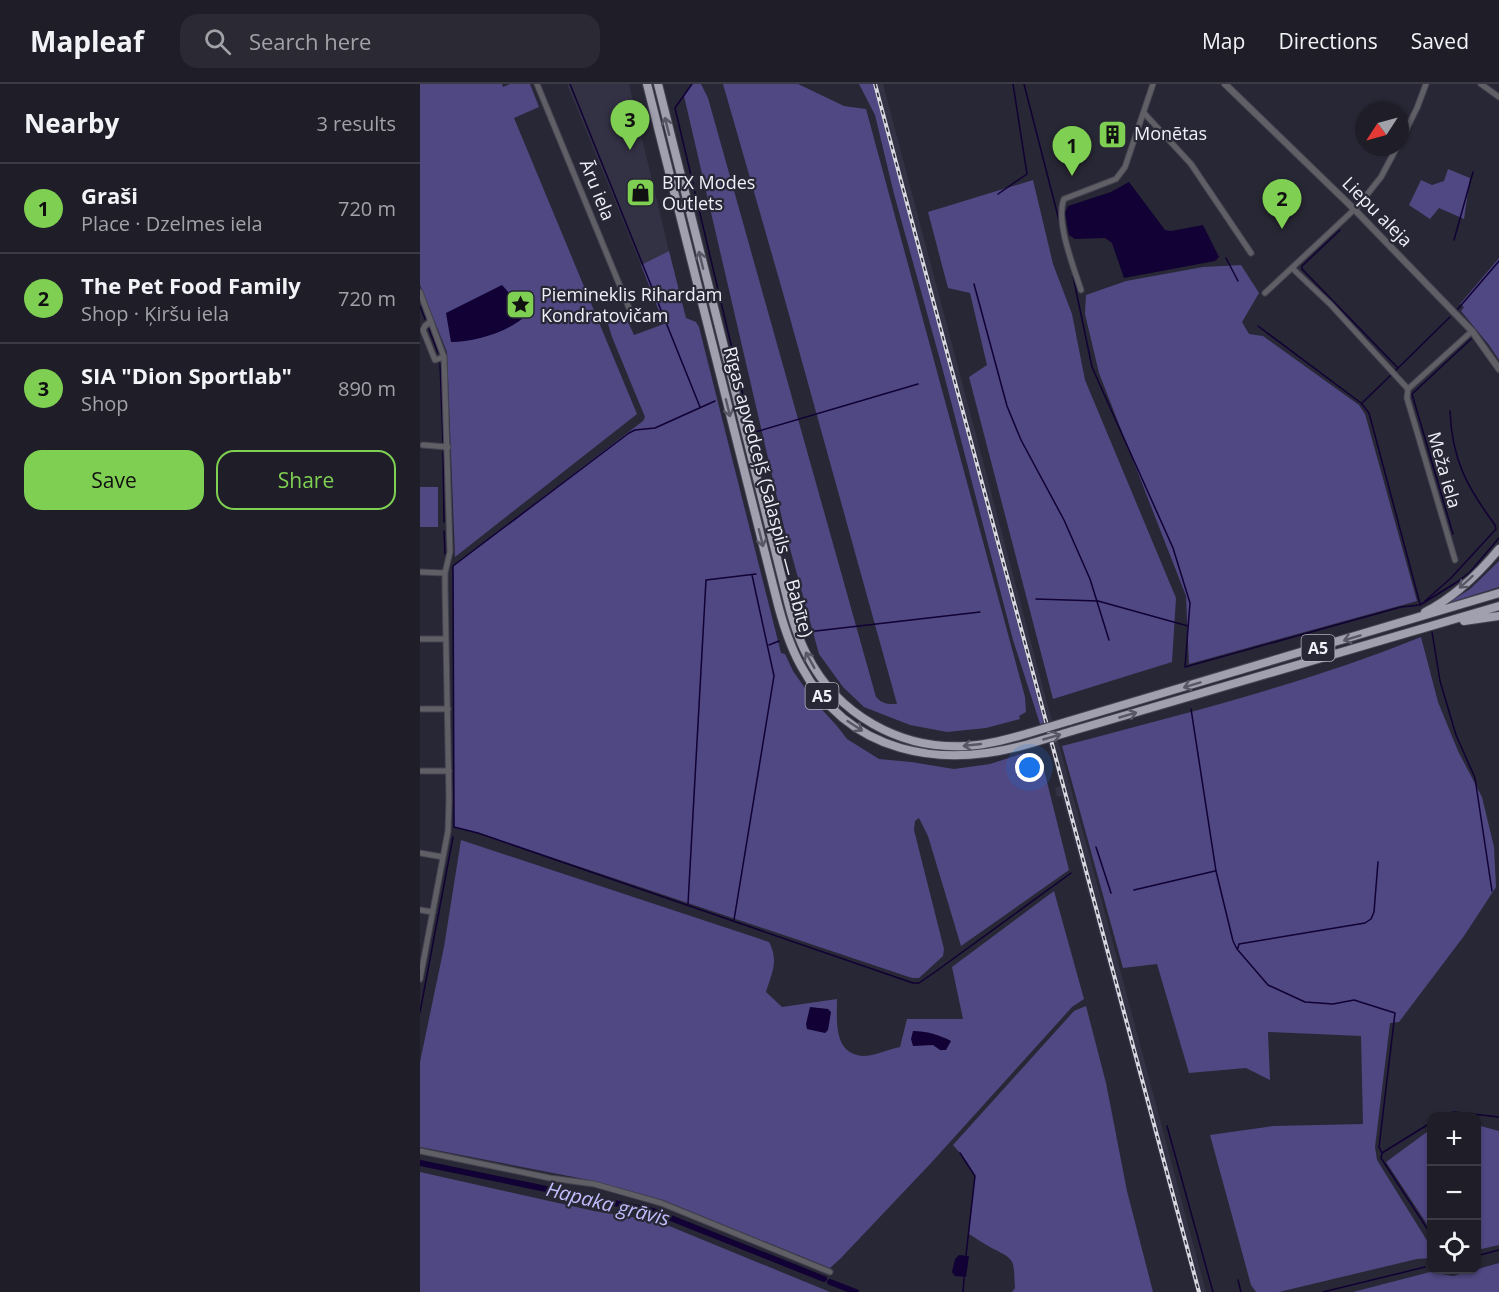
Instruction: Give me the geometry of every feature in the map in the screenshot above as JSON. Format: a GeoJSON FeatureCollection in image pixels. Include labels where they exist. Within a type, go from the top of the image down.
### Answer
{"type":"FeatureCollection","features":[{"type":"Feature","properties":{"kind":"highway"},"geometry":{"type":"LineString","coordinates":[[647,86],[654,93],[657,92],[658,86]]}},
{"type":"Feature","properties":{"kind":"highway","name":"Rīgas apvedceļš (Salaspils — Babīte)"},"geometry":{"type":"LineString","coordinates":[[647,86],[789,640],[806,675],[825,700],[845,719],[869,735],[898,747],[929,755],[958,757],[988,754],[1499,606]]}},
{"type":"Feature","properties":{"kind":"highway","name":"Rīgas apvedceļš (Salaspils — Babīte)"},"geometry":{"type":"LineString","coordinates":[[658,86],[788,603],[800,640],[813,666],[831,691],[852,711],[870,723],[901,737],[935,745],[965,746],[987,743],[1070,721],[1499,593]]}},
{"type":"Feature","properties":{"kind":"highway"},"geometry":{"type":"LineString","coordinates":[[1408,621],[1447,599],[1499,549]]}},
{"type":"Feature","properties":{"kind":"highway"},"geometry":{"type":"LineString","coordinates":[[1439,624],[1499,616]]}},
{"type":"Feature","properties":{"kind":"street","name":"Āru iela"},"geometry":{"type":"LineString","coordinates":[[537,84],[629,308]]}},
{"type":"Feature","properties":{"kind":"street"},"geometry":{"type":"LineString","coordinates":[[1081,291],[1065,233],[1060,210],[1062,204],[1064,200],[1116,179],[1125,167],[1154,84]]}},
{"type":"Feature","properties":{"kind":"street","name":"Liepu aleja"},"geometry":{"type":"LineString","coordinates":[[1225,84],[1354,209],[1472,331],[1499,369]]}},
{"type":"Feature","properties":{"kind":"street"},"geometry":{"type":"LineString","coordinates":[[1409,124],[1426,84]]}},
{"type":"Feature","properties":{"kind":"street"},"geometry":{"type":"LineString","coordinates":[[1486,85],[1499,98]]}},
{"type":"Feature","properties":{"kind":"street"},"geometry":{"type":"LineString","coordinates":[[1144,113],[1191,164],[1251,253]]}},
{"type":"Feature","properties":{"kind":"street"},"geometry":{"type":"LineString","coordinates":[[1265,293],[1354,209],[1381,177],[1392,156]]}},
{"type":"Feature","properties":{"kind":"street"},"geometry":{"type":"LineString","coordinates":[[1292,268],[1331,305],[1408,389],[1472,331]]}},
{"type":"Feature","properties":{"kind":"street"},"geometry":{"type":"LineString","coordinates":[[420,292],[444,357],[450,552],[446,573],[448,831],[420,979]]}},
{"type":"Feature","properties":{"kind":"street"},"geometry":{"type":"LineString","coordinates":[[432,321],[424,326],[423,330],[435,360],[444,357]]}},
{"type":"Feature","properties":{"kind":"street","name":"Meža iela"},"geometry":{"type":"LineString","coordinates":[[1408,389],[1407,398],[1455,560]]}},
{"type":"Feature","properties":{"kind":"street"},"geometry":{"type":"LineString","coordinates":[[423,446],[448,447]]}},
{"type":"Feature","properties":{"kind":"street"},"geometry":{"type":"LineString","coordinates":[[420,572],[446,573]]}},
{"type":"Feature","properties":{"kind":"street"},"geometry":{"type":"LineString","coordinates":[[420,639],[446,639]]}},
{"type":"Feature","properties":{"kind":"street"},"geometry":{"type":"LineString","coordinates":[[420,709],[448,709]]}},
{"type":"Feature","properties":{"kind":"street"},"geometry":{"type":"LineString","coordinates":[[420,771],[449,771]]}},
{"type":"Feature","properties":{"kind":"street"},"geometry":{"type":"LineString","coordinates":[[420,853],[443,857]]}},
{"type":"Feature","properties":{"kind":"street"},"geometry":{"type":"LineString","coordinates":[[420,910],[433,912]]}},
{"type":"Feature","properties":{"kind":"street"},"geometry":{"type":"LineString","coordinates":[[420,1150],[550,1178],[594,1184],[661,1203],[830,1272]]}},
{"type":"Feature","properties":{"kind":"shaded area"},"geometry":{"type":"Polygon","coordinates":[[[420,84],[502,84],[503,87],[510,84],[530,84],[539,107],[514,118],[637,414],[455,557],[447,352],[420,285],[420,84]]]}},
{"type":"Feature","properties":{"kind":"shaded area"},"geometry":{"type":"Polygon","coordinates":[[[567,84],[629,84],[669,251],[641,265],[567,84]]]}},
{"type":"Feature","properties":{"kind":"shaded area"},"geometry":{"type":"Polygon","coordinates":[[[692,84],[701,84],[708,98],[876,697],[885,703],[897,704],[723,84],[798,84],[844,106],[866,109],[1025,697],[1026,712],[1019,716],[1020,719],[986,728],[947,732],[910,725],[864,707],[843,687],[819,654],[784,527],[684,96],[692,84]]]}},
{"type":"Feature","properties":{"kind":"shaded area"},"geometry":{"type":"Polygon","coordinates":[[[859,84],[873,84],[1044,723],[1040,724],[1013,640],[875,115],[859,84]]]}},
{"type":"Feature","properties":{"kind":"shaded area"},"geometry":{"type":"Polygon","coordinates":[[[873,84],[883,84],[1052,721],[1044,723],[873,84]]]}},
{"type":"Feature","properties":{"kind":"shaded area"},"geometry":{"type":"Polygon","coordinates":[[[1448,169],[1470,178],[1464,219],[1439,208],[1430,219],[1409,205],[1421,180],[1432,185],[1444,181],[1448,169]]]}},
{"type":"Feature","properties":{"kind":"shaded area"},"geometry":{"type":"Polygon","coordinates":[[[1033,180],[1053,264],[1072,314],[1085,380],[1176,598],[1172,662],[1053,699],[969,377],[987,365],[970,293],[948,288],[928,212],[1033,180]]]}},
{"type":"Feature","properties":{"kind":"shaded area"},"geometry":{"type":"Polygon","coordinates":[[[1129,182],[1165,230],[1203,225],[1219,257],[1215,261],[1124,278],[1112,243],[1105,238],[1075,239],[1069,235],[1065,213],[1068,206],[1111,192],[1129,182]]]}},
{"type":"Feature","properties":{"kind":"shaded area"},"geometry":{"type":"Polygon","coordinates":[[[669,251],[686,318],[696,322],[699,327],[781,653],[785,654],[793,671],[814,701],[847,739],[879,759],[954,769],[990,764],[1024,753],[1025,764],[1035,763],[1043,766],[1069,870],[961,946],[928,836],[919,818],[915,821],[914,830],[944,949],[943,956],[919,978],[912,978],[479,833],[454,827],[453,566],[643,421],[645,417],[608,324],[610,320],[624,313],[634,335],[664,324],[641,265],[669,251]]]}},
{"type":"Feature","properties":{"kind":"shaded area"},"geometry":{"type":"Polygon","coordinates":[[[1499,258],[1499,360],[1461,311],[1464,307],[1460,304],[1499,258]]]}},
{"type":"Feature","properties":{"kind":"shaded area"},"geometry":{"type":"Polygon","coordinates":[[[1241,265],[1259,293],[1242,322],[1249,334],[1263,336],[1359,405],[1365,414],[1417,601],[1189,664],[1186,596],[1099,373],[1085,314],[1086,295],[1126,281],[1203,267],[1241,265]]]}},
{"type":"Feature","properties":{"kind":"shaded area"},"geometry":{"type":"Polygon","coordinates":[[[502,285],[510,294],[522,319],[488,336],[451,342],[446,313],[502,285]]]}},
{"type":"Feature","properties":{"kind":"shaded area"},"geometry":{"type":"Polygon","coordinates":[[[420,487],[438,487],[438,527],[420,527],[420,487]]]}},
{"type":"Feature","properties":{"kind":"shaded area"},"geometry":{"type":"Polygon","coordinates":[[[1499,561],[1499,587],[1448,603],[1470,589],[1499,561]]]}},
{"type":"Feature","properties":{"kind":"shaded area"},"geometry":{"type":"Polygon","coordinates":[[[1421,637],[1438,702],[1458,751],[1482,797],[1494,847],[1496,887],[1464,936],[1399,1022],[1390,1023],[1375,1147],[1377,1160],[1427,1241],[1427,1258],[1279,1292],[1256,1292],[1251,1285],[1210,1135],[1273,1126],[1363,1124],[1361,1036],[1268,1032],[1270,1080],[1246,1068],[1189,1073],[1157,964],[1123,968],[1062,746],[1288,684],[1421,637]]]}},
{"type":"Feature","properties":{"kind":"shaded area"},"geometry":{"type":"Polygon","coordinates":[[[1058,741],[1206,1292],[1196,1292],[1062,796],[1057,797],[1055,788],[1060,786],[1048,743],[1058,741]]]}},
{"type":"Feature","properties":{"kind":"shaded area"},"geometry":{"type":"Polygon","coordinates":[[[461,840],[769,942],[774,961],[766,992],[782,1007],[837,999],[839,1035],[846,1049],[853,1054],[867,1056],[900,1047],[907,1019],[963,1019],[952,967],[1054,891],[1084,999],[1072,1007],[931,1163],[830,1268],[663,1200],[594,1181],[420,1147],[420,1062],[444,947],[461,840]]]}},
{"type":"Feature","properties":{"kind":"shaded area"},"geometry":{"type":"Polygon","coordinates":[[[1086,1006],[1106,1083],[1127,1191],[1153,1292],[1012,1292],[1015,1288],[1012,1261],[969,1234],[975,1176],[953,1145],[1074,1011],[1086,1006]]]}},
{"type":"Feature","properties":{"kind":"shaded area"},"geometry":{"type":"Polygon","coordinates":[[[810,1007],[828,1009],[831,1012],[828,1030],[825,1033],[807,1029],[810,1007]]]}},
{"type":"Feature","properties":{"kind":"shaded area"},"geometry":{"type":"Polygon","coordinates":[[[913,1031],[933,1034],[951,1041],[946,1050],[940,1050],[933,1045],[913,1046],[911,1039],[913,1031]]]}},
{"type":"Feature","properties":{"kind":"shaded area"},"geometry":{"type":"Polygon","coordinates":[[[1481,1126],[1499,1131],[1499,1245],[1481,1249],[1481,1126]]]}},
{"type":"Feature","properties":{"kind":"shaded area"},"geometry":{"type":"Polygon","coordinates":[[[1427,1132],[1427,1224],[1386,1162],[1427,1132]]]}},
{"type":"Feature","properties":{"kind":"shaded area"},"geometry":{"type":"Polygon","coordinates":[[[420,1172],[594,1211],[657,1221],[830,1292],[420,1292],[420,1172]]]}},
{"type":"Feature","properties":{"kind":"shaded area"},"geometry":{"type":"Polygon","coordinates":[[[959,1255],[969,1256],[966,1277],[955,1276],[952,1272],[955,1259],[959,1255]]]}},
{"type":"Feature","properties":{"kind":"shaded area"},"geometry":{"type":"Polygon","coordinates":[[[1499,1263],[1499,1292],[1353,1292],[1427,1273],[1453,1276],[1481,1274],[1481,1268],[1499,1263]]]}},
{"type":"Feature","properties":{"kind":"waterway"},"geometry":{"type":"LineString","coordinates":[[570,84],[700,407]]}},
{"type":"Feature","properties":{"kind":"waterway"},"geometry":{"type":"LineString","coordinates":[[692,84],[675,108],[752,433],[918,384]]}},
{"type":"Feature","properties":{"kind":"waterway"},"geometry":{"type":"LineString","coordinates":[[998,194],[1027,174],[1013,84]]}},
{"type":"Feature","properties":{"kind":"waterway"},"geometry":{"type":"LineString","coordinates":[[1024,84],[1061,228]]}},
{"type":"Feature","properties":{"kind":"waterway"},"geometry":{"type":"LineString","coordinates":[[1454,240],[1473,172]]}},
{"type":"Feature","properties":{"kind":"waterway"},"geometry":{"type":"LineString","coordinates":[[1340,230],[1302,266],[1302,269],[1398,368]]}},
{"type":"Feature","properties":{"kind":"waterway"},"geometry":{"type":"LineString","coordinates":[[1226,258],[1238,281]]}},
{"type":"Feature","properties":{"kind":"waterway"},"geometry":{"type":"LineString","coordinates":[[1457,310],[1499,261]]}},
{"type":"Feature","properties":{"kind":"waterway"},"geometry":{"type":"LineString","coordinates":[[1073,276],[1092,367],[1173,548],[1190,603],[1185,667],[1401,607],[1420,605],[1470,572],[1499,538]]}},
{"type":"Feature","properties":{"kind":"waterway"},"geometry":{"type":"LineString","coordinates":[[974,284],[1007,406],[1021,440],[1064,520],[1090,579],[1109,640]]}},
{"type":"Feature","properties":{"kind":"waterway"},"geometry":{"type":"LineString","coordinates":[[420,306],[425,319]]}},
{"type":"Feature","properties":{"kind":"waterway"},"geometry":{"type":"LineString","coordinates":[[1395,371],[1450,317]]}},
{"type":"Feature","properties":{"kind":"waterway"},"geometry":{"type":"LineString","coordinates":[[1258,326],[1361,403],[1369,413],[1420,604]]}},
{"type":"Feature","properties":{"kind":"waterway"},"geometry":{"type":"LineString","coordinates":[[429,329],[438,353]]}},
{"type":"Feature","properties":{"kind":"waterway"},"geometry":{"type":"LineString","coordinates":[[1453,534],[1412,394],[1471,339]]}},
{"type":"Feature","properties":{"kind":"waterway"},"geometry":{"type":"LineString","coordinates":[[440,363],[443,442]]}},
{"type":"Feature","properties":{"kind":"waterway"},"geometry":{"type":"LineString","coordinates":[[1362,403],[1391,375]]}},
{"type":"Feature","properties":{"kind":"waterway"},"geometry":{"type":"LineString","coordinates":[[715,401],[655,428],[635,430],[629,433],[453,566],[454,827],[478,833],[913,983],[919,983],[935,972],[1071,873]]}},
{"type":"Feature","properties":{"kind":"waterway"},"geometry":{"type":"LineString","coordinates":[[1425,601],[1451,578],[1496,529],[1463,472],[1454,444],[1450,411]]}},
{"type":"Feature","properties":{"kind":"waterway"},"geometry":{"type":"LineString","coordinates":[[443,452],[444,522]]}},
{"type":"Feature","properties":{"kind":"waterway"},"geometry":{"type":"LineString","coordinates":[[444,531],[445,554]]}},
{"type":"Feature","properties":{"kind":"waterway"},"geometry":{"type":"LineString","coordinates":[[688,904],[706,580],[756,574]]}},
{"type":"Feature","properties":{"kind":"waterway"},"geometry":{"type":"LineString","coordinates":[[734,920],[774,676],[752,575]]}},
{"type":"Feature","properties":{"kind":"waterway"},"geometry":{"type":"LineString","coordinates":[[1036,599],[1098,601],[1188,626]]}},
{"type":"Feature","properties":{"kind":"waterway"},"geometry":{"type":"LineString","coordinates":[[807,632],[980,612]]}},
{"type":"Feature","properties":{"kind":"waterway"},"geometry":{"type":"LineString","coordinates":[[1432,632],[1440,681],[1456,735],[1475,778],[1492,891]]}},
{"type":"Feature","properties":{"kind":"waterway"},"geometry":{"type":"LineString","coordinates":[[769,645],[779,641]]}},
{"type":"Feature","properties":{"kind":"waterway"},"geometry":{"type":"LineString","coordinates":[[1191,709],[1216,871],[1237,949],[1268,985],[1305,1002],[1333,1004],[1354,1000],[1395,1013],[1379,1147],[1382,1153],[1427,1125]]}},
{"type":"Feature","properties":{"kind":"waterway"},"geometry":{"type":"LineString","coordinates":[[420,1012],[453,837]]}},
{"type":"Feature","properties":{"kind":"waterway"},"geometry":{"type":"LineString","coordinates":[[1096,847],[1111,893]]}},
{"type":"Feature","properties":{"kind":"waterway"},"geometry":{"type":"LineString","coordinates":[[1238,948],[1239,944],[1365,923],[1371,919],[1374,912],[1378,862]]}},
{"type":"Feature","properties":{"kind":"waterway"},"geometry":{"type":"LineString","coordinates":[[1134,890],[1215,871]]}},
{"type":"Feature","properties":{"kind":"waterway"},"geometry":{"type":"LineString","coordinates":[[1481,1115],[1499,1117]]}},
{"type":"Feature","properties":{"kind":"waterway"},"geometry":{"type":"LineString","coordinates":[[1167,1126],[1213,1292]]}},
{"type":"Feature","properties":{"kind":"waterway"},"geometry":{"type":"LineString","coordinates":[[960,1153],[975,1176],[966,1255]]}},
{"type":"Feature","properties":{"kind":"waterway"},"geometry":{"type":"LineString","coordinates":[[1382,1154],[1381,1158],[1427,1228]]}},
{"type":"Feature","properties":{"kind":"waterway","name":"Hapaka grāvis"},"geometry":{"type":"LineString","coordinates":[[420,1163],[653,1211],[824,1279]]}},
{"type":"Feature","properties":{"kind":"waterway"},"geometry":{"type":"LineString","coordinates":[[1481,1255],[1499,1250]]}},
{"type":"Feature","properties":{"kind":"waterway"},"geometry":{"type":"LineString","coordinates":[[1323,1292],[1425,1267]]}},
{"type":"Feature","properties":{"kind":"waterway"},"geometry":{"type":"LineString","coordinates":[[963,1292],[964,1278]]}},
{"type":"Feature","properties":{"kind":"waterway"},"geometry":{"type":"LineString","coordinates":[[1238,1280],[1241,1292]]}},
{"type":"Feature","properties":{"kind":"waterway","name":"Hapaka grāvis"},"geometry":{"type":"LineString","coordinates":[[830,1282],[856,1292]]}},
{"type":"Feature","properties":{"kind":"railway"},"geometry":{"type":"LineString","coordinates":[[875,84],[1199,1292]]}},
{"type":"Feature","properties":{"kind":"place","name":"Monētas"},"geometry":{"type":"Point","coordinates":[1113,134]}},
{"type":"Feature","properties":{"kind":"place","name":"SIA \"Dion Sportlab\""},"geometry":{"type":"Point","coordinates":[630,150]}},
{"type":"Feature","properties":{"kind":"place","name":"Graši"},"geometry":{"type":"Point","coordinates":[1072,176]}},
{"type":"Feature","properties":{"kind":"place","name":"BTX Modes Outlets"},"geometry":{"type":"Point","coordinates":[641,193]}},
{"type":"Feature","properties":{"kind":"place","name":"The Pet Food Family"},"geometry":{"type":"Point","coordinates":[1282,229]}},
{"type":"Feature","properties":{"kind":"place","name":"Piemineklis Rihardam Kondratovičam"},"geometry":{"type":"Point","coordinates":[520,305]}}]}
